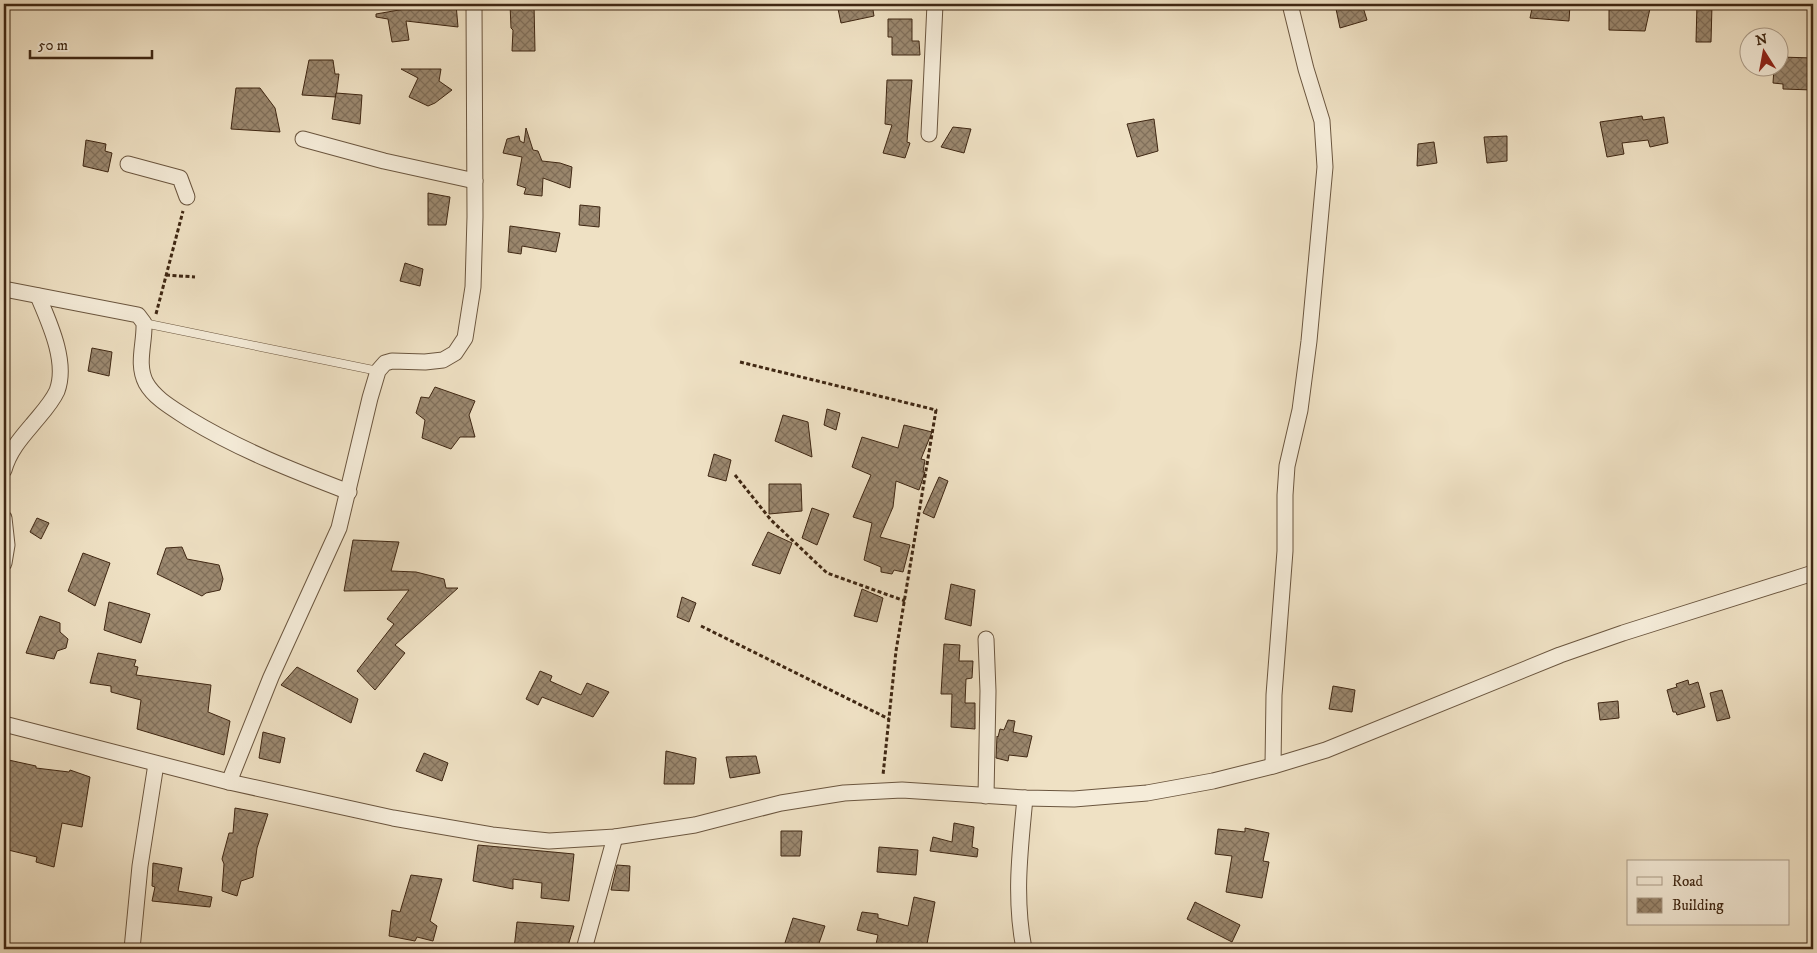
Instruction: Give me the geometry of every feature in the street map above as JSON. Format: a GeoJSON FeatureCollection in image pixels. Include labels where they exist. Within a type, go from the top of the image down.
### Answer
{"type":"FeatureCollection","features":[{"type":"Feature","properties":{"kind":"street"},"geometry":{"type":"LineString","coordinates":[[229,782],[271,677],[339,528],[378,371],[385,363],[392,361],[443,360],[455,353],[465,338],[473,287],[476,26],[474,4]]}},
{"type":"Feature","properties":{"kind":"street"},"geometry":{"type":"LineString","coordinates":[[929,134],[935,4]]}},
{"type":"Feature","properties":{"kind":"street"},"geometry":{"type":"LineString","coordinates":[[1273,766],[1274,695],[1285,551],[1287,466],[1300,410],[1309,341],[1325,167],[1322,121],[1306,69],[1290,4]]}},
{"type":"Feature","properties":{"kind":"street"},"geometry":{"type":"LineString","coordinates":[[303,140],[475,182]]}},
{"type":"Feature","properties":{"kind":"street"},"geometry":{"type":"LineString","coordinates":[[128,164],[180,178],[187,197]]}},
{"type":"Feature","properties":{"kind":"street"},"geometry":{"type":"LineString","coordinates":[[4,289],[138,315],[148,323],[141,368],[146,382],[153,392],[171,408],[218,436],[272,462],[349,492]]}},
{"type":"Feature","properties":{"kind":"street"},"geometry":{"type":"LineString","coordinates":[[4,470],[7,457],[51,402],[57,390],[59,377],[58,354],[52,331],[38,296]]}},
{"type":"Feature","properties":{"kind":"street"},"geometry":{"type":"LineString","coordinates":[[4,518],[7,545],[4,563]]}},
{"type":"Feature","properties":{"kind":"street"},"geometry":{"type":"LineString","coordinates":[[4,724],[229,782],[393,818],[492,835],[549,841],[615,837],[695,825],[781,803],[844,793],[902,790],[986,796],[1074,799],[1147,792],[1213,781],[1326,750],[1560,655],[1813,573]]}},
{"type":"Feature","properties":{"kind":"street"},"geometry":{"type":"LineString","coordinates":[[986,639],[988,691],[986,796]]}},
{"type":"Feature","properties":{"kind":"street"},"geometry":{"type":"LineString","coordinates":[[132,949],[140,866],[156,764]]}},
{"type":"Feature","properties":{"kind":"street"},"geometry":{"type":"LineString","coordinates":[[1024,949],[1019,923],[1018,860],[1025,798]]}},
{"type":"Feature","properties":{"kind":"street"},"geometry":{"type":"LineString","coordinates":[[584,949],[615,837]]}},
{"type":"Feature","properties":{"kind":"lane"},"geometry":{"type":"LineString","coordinates":[[148,323],[378,371]]}},
{"type":"Feature","properties":{"kind":"path"},"geometry":{"type":"LineString","coordinates":[[148,323],[166,275],[187,197]]}},
{"type":"Feature","properties":{"kind":"path"},"geometry":{"type":"LineString","coordinates":[[166,275],[195,277]]}},
{"type":"Feature","properties":{"kind":"path"},"geometry":{"type":"LineString","coordinates":[[740,362],[936,410],[896,651],[882,791]]}},
{"type":"Feature","properties":{"kind":"path"},"geometry":{"type":"LineString","coordinates":[[735,475],[771,520],[827,573],[905,600]]}},
{"type":"Feature","properties":{"kind":"path"},"geometry":{"type":"LineString","coordinates":[[701,626],[889,719]]}},
{"type":"Feature","properties":{"kind":"building"},"geometry":{"type":"Polygon","coordinates":[[[422,4],[456,4],[458,27],[406,21],[409,40],[392,42],[388,19],[376,17],[376,14],[422,6],[422,4]]]}},
{"type":"Feature","properties":{"kind":"building"},"geometry":{"type":"Polygon","coordinates":[[[510,4],[534,4],[535,51],[512,51],[513,30],[511,28],[510,4]]]}},
{"type":"Feature","properties":{"kind":"building"},"geometry":{"type":"Polygon","coordinates":[[[837,4],[872,4],[874,16],[841,23],[837,4]]]}},
{"type":"Feature","properties":{"kind":"building"},"geometry":{"type":"Polygon","coordinates":[[[1335,4],[1362,4],[1367,20],[1340,28],[1335,4]]]}},
{"type":"Feature","properties":{"kind":"building"},"geometry":{"type":"Polygon","coordinates":[[[1533,4],[1570,4],[1569,21],[1530,18],[1533,4]]]}},
{"type":"Feature","properties":{"kind":"building"},"geometry":{"type":"Polygon","coordinates":[[[1609,4],[1651,4],[1645,31],[1609,30],[1609,4]]]}},
{"type":"Feature","properties":{"kind":"building"},"geometry":{"type":"Polygon","coordinates":[[[1697,4],[1712,5],[1711,42],[1696,42],[1697,4]]]}},
{"type":"Feature","properties":{"kind":"building"},"geometry":{"type":"Polygon","coordinates":[[[888,19],[912,19],[912,41],[919,41],[920,55],[892,55],[892,37],[888,37],[888,19]]]}},
{"type":"Feature","properties":{"kind":"building"},"geometry":{"type":"Polygon","coordinates":[[[1790,57],[1813,58],[1813,90],[1783,89],[1783,84],[1773,83],[1773,78],[1790,78],[1790,57]]]}},
{"type":"Feature","properties":{"kind":"building"},"geometry":{"type":"Polygon","coordinates":[[[309,60],[333,60],[335,74],[339,74],[336,97],[302,95],[309,60]]]}},
{"type":"Feature","properties":{"kind":"building"},"geometry":{"type":"Polygon","coordinates":[[[401,69],[441,69],[439,81],[452,90],[428,106],[409,97],[418,78],[401,69]]]}},
{"type":"Feature","properties":{"kind":"building"},"geometry":{"type":"Polygon","coordinates":[[[887,80],[912,80],[907,142],[910,143],[905,158],[883,153],[892,125],[885,124],[887,80]]]}},
{"type":"Feature","properties":{"kind":"building"},"geometry":{"type":"Polygon","coordinates":[[[236,88],[260,88],[275,108],[280,132],[231,129],[236,88]]]}},
{"type":"Feature","properties":{"kind":"building"},"geometry":{"type":"Polygon","coordinates":[[[336,93],[362,95],[360,124],[332,119],[336,93]]]}},
{"type":"Feature","properties":{"kind":"building"},"geometry":{"type":"Polygon","coordinates":[[[1642,116],[1643,120],[1664,117],[1668,143],[1650,147],[1648,140],[1622,143],[1624,154],[1607,157],[1600,122],[1642,116]]]}},
{"type":"Feature","properties":{"kind":"building"},"geometry":{"type":"Polygon","coordinates":[[[1154,119],[1158,151],[1137,157],[1127,124],[1154,119]]]}},
{"type":"Feature","properties":{"kind":"building"},"geometry":{"type":"Polygon","coordinates":[[[953,127],[971,129],[964,153],[941,147],[953,127]]]}},
{"type":"Feature","properties":{"kind":"building"},"geometry":{"type":"Polygon","coordinates":[[[526,128],[533,150],[538,151],[542,161],[560,163],[572,167],[570,188],[543,178],[542,196],[524,194],[526,188],[517,185],[522,157],[503,153],[507,139],[519,136],[520,141],[524,143],[526,128]]]}},
{"type":"Feature","properties":{"kind":"building"},"geometry":{"type":"Polygon","coordinates":[[[1507,136],[1507,161],[1487,163],[1484,137],[1507,136]]]}},
{"type":"Feature","properties":{"kind":"building"},"geometry":{"type":"Polygon","coordinates":[[[86,140],[106,144],[105,151],[112,153],[108,172],[83,166],[86,140]]]}},
{"type":"Feature","properties":{"kind":"building"},"geometry":{"type":"Polygon","coordinates":[[[1434,142],[1437,163],[1417,166],[1418,144],[1434,142]]]}},
{"type":"Feature","properties":{"kind":"building"},"geometry":{"type":"Polygon","coordinates":[[[428,193],[450,197],[446,225],[428,225],[428,193]]]}},
{"type":"Feature","properties":{"kind":"building"},"geometry":{"type":"Polygon","coordinates":[[[580,205],[600,207],[599,227],[579,225],[580,205]]]}},
{"type":"Feature","properties":{"kind":"building"},"geometry":{"type":"Polygon","coordinates":[[[510,226],[560,233],[556,252],[522,246],[521,254],[508,252],[510,226]]]}},
{"type":"Feature","properties":{"kind":"building"},"geometry":{"type":"Polygon","coordinates":[[[405,263],[423,269],[420,286],[400,281],[405,263]]]}},
{"type":"Feature","properties":{"kind":"building"},"geometry":{"type":"Polygon","coordinates":[[[92,348],[112,352],[109,376],[88,371],[92,348]]]}},
{"type":"Feature","properties":{"kind":"building"},"geometry":{"type":"Polygon","coordinates":[[[435,387],[475,401],[469,415],[475,437],[460,437],[451,449],[422,438],[425,420],[416,413],[421,397],[429,398],[435,387]]]}},
{"type":"Feature","properties":{"kind":"building"},"geometry":{"type":"Polygon","coordinates":[[[827,409],[840,413],[836,430],[824,425],[827,409]]]}},
{"type":"Feature","properties":{"kind":"building"},"geometry":{"type":"Polygon","coordinates":[[[783,415],[808,422],[812,457],[775,441],[783,415]]]}},
{"type":"Feature","properties":{"kind":"building"},"geometry":{"type":"Polygon","coordinates":[[[904,425],[932,432],[921,459],[925,460],[923,472],[925,472],[919,490],[896,481],[893,507],[880,537],[910,545],[903,572],[894,570],[892,574],[881,572],[881,567],[864,560],[872,523],[853,517],[871,475],[852,467],[862,437],[898,448],[904,425]]]}},
{"type":"Feature","properties":{"kind":"building"},"geometry":{"type":"Polygon","coordinates":[[[714,454],[731,460],[726,481],[708,476],[714,454]]]}},
{"type":"Feature","properties":{"kind":"building"},"geometry":{"type":"Polygon","coordinates":[[[939,477],[948,481],[934,518],[923,513],[939,477]]]}},
{"type":"Feature","properties":{"kind":"building"},"geometry":{"type":"Polygon","coordinates":[[[769,484],[801,484],[802,511],[769,514],[769,484]]]}},
{"type":"Feature","properties":{"kind":"building"},"geometry":{"type":"Polygon","coordinates":[[[812,508],[829,514],[817,545],[802,538],[812,508]]]}},
{"type":"Feature","properties":{"kind":"building"},"geometry":{"type":"Polygon","coordinates":[[[37,518],[49,523],[41,539],[30,532],[37,518]]]}},
{"type":"Feature","properties":{"kind":"building"},"geometry":{"type":"Polygon","coordinates":[[[768,532],[792,543],[780,574],[752,565],[768,532]]]}},
{"type":"Feature","properties":{"kind":"building"},"geometry":{"type":"Polygon","coordinates":[[[353,540],[399,542],[391,571],[416,572],[444,579],[446,588],[458,588],[395,645],[405,653],[375,690],[357,671],[394,624],[387,619],[409,590],[344,591],[353,540]]]}},
{"type":"Feature","properties":{"kind":"building"},"geometry":{"type":"Polygon","coordinates":[[[182,547],[187,559],[219,565],[223,579],[220,590],[206,593],[202,596],[157,574],[166,548],[182,547]]]}},
{"type":"Feature","properties":{"kind":"building"},"geometry":{"type":"Polygon","coordinates":[[[83,553],[110,563],[95,606],[68,591],[83,553]]]}},
{"type":"Feature","properties":{"kind":"building"},"geometry":{"type":"Polygon","coordinates":[[[951,584],[975,590],[971,626],[945,619],[951,584]]]}},
{"type":"Feature","properties":{"kind":"building"},"geometry":{"type":"Polygon","coordinates":[[[862,589],[883,598],[877,622],[854,616],[862,589]]]}},
{"type":"Feature","properties":{"kind":"building"},"geometry":{"type":"Polygon","coordinates":[[[682,597],[696,603],[689,622],[677,617],[682,597]]]}},
{"type":"Feature","properties":{"kind":"building"},"geometry":{"type":"Polygon","coordinates":[[[109,602],[150,614],[141,643],[104,630],[109,602]]]}},
{"type":"Feature","properties":{"kind":"building"},"geometry":{"type":"Polygon","coordinates":[[[40,616],[60,623],[60,632],[68,639],[66,648],[57,651],[54,659],[26,653],[40,616]]]}},
{"type":"Feature","properties":{"kind":"building"},"geometry":{"type":"Polygon","coordinates":[[[944,644],[960,645],[959,661],[973,661],[972,678],[966,679],[965,703],[975,703],[975,729],[951,727],[952,694],[941,694],[944,644]]]}},
{"type":"Feature","properties":{"kind":"building"},"geometry":{"type":"Polygon","coordinates":[[[98,653],[136,660],[134,666],[138,667],[136,675],[211,685],[208,712],[230,721],[224,755],[137,729],[141,700],[111,692],[111,686],[90,683],[98,653]]]}},
{"type":"Feature","properties":{"kind":"building"},"geometry":{"type":"Polygon","coordinates":[[[297,667],[358,699],[351,723],[281,685],[297,667]]]}},
{"type":"Feature","properties":{"kind":"building"},"geometry":{"type":"Polygon","coordinates":[[[540,671],[552,676],[550,681],[581,695],[587,683],[609,692],[593,717],[542,697],[538,705],[526,699],[540,671]]]}},
{"type":"Feature","properties":{"kind":"building"},"geometry":{"type":"Polygon","coordinates":[[[1688,680],[1689,685],[1698,682],[1705,707],[1677,715],[1676,712],[1673,712],[1667,690],[1677,687],[1676,684],[1688,680]]]}},
{"type":"Feature","properties":{"kind":"building"},"geometry":{"type":"Polygon","coordinates":[[[1333,686],[1355,690],[1352,712],[1329,709],[1333,686]]]}},
{"type":"Feature","properties":{"kind":"building"},"geometry":{"type":"Polygon","coordinates":[[[1722,690],[1730,718],[1717,721],[1710,693],[1722,690]]]}},
{"type":"Feature","properties":{"kind":"building"},"geometry":{"type":"Polygon","coordinates":[[[1618,701],[1619,718],[1600,720],[1598,703],[1618,701]]]}},
{"type":"Feature","properties":{"kind":"building"},"geometry":{"type":"Polygon","coordinates":[[[1008,720],[1015,721],[1013,732],[1032,736],[1027,757],[1009,755],[1008,761],[996,758],[997,736],[1000,729],[1004,730],[1008,720]]]}},
{"type":"Feature","properties":{"kind":"building"},"geometry":{"type":"Polygon","coordinates":[[[263,732],[285,738],[280,763],[259,758],[263,732]]]}},
{"type":"Feature","properties":{"kind":"building"},"geometry":{"type":"Polygon","coordinates":[[[666,751],[696,758],[694,784],[664,784],[666,751]]]}},
{"type":"Feature","properties":{"kind":"building"},"geometry":{"type":"Polygon","coordinates":[[[424,753],[448,763],[442,781],[416,771],[424,753]]]}},
{"type":"Feature","properties":{"kind":"building"},"geometry":{"type":"Polygon","coordinates":[[[756,756],[760,773],[730,778],[726,757],[756,756]]]}},
{"type":"Feature","properties":{"kind":"building"},"geometry":{"type":"Polygon","coordinates":[[[4,759],[36,766],[36,768],[69,772],[70,770],[90,777],[82,827],[62,823],[54,867],[36,862],[37,857],[4,849],[4,759]]]}},
{"type":"Feature","properties":{"kind":"building"},"geometry":{"type":"Polygon","coordinates":[[[235,808],[268,814],[257,848],[253,877],[241,881],[237,896],[222,891],[224,864],[222,859],[229,833],[233,833],[235,808]]]}},
{"type":"Feature","properties":{"kind":"building"},"geometry":{"type":"Polygon","coordinates":[[[954,823],[974,827],[972,847],[978,849],[977,857],[930,851],[933,837],[952,842],[954,823]]]}},
{"type":"Feature","properties":{"kind":"building"},"geometry":{"type":"Polygon","coordinates":[[[1245,828],[1269,833],[1263,861],[1269,862],[1262,898],[1226,892],[1232,856],[1215,854],[1218,829],[1245,832],[1245,828]]]}},
{"type":"Feature","properties":{"kind":"building"},"geometry":{"type":"Polygon","coordinates":[[[781,831],[802,831],[800,856],[781,856],[781,831]]]}},
{"type":"Feature","properties":{"kind":"building"},"geometry":{"type":"Polygon","coordinates":[[[478,845],[574,854],[569,901],[541,898],[542,883],[513,879],[513,889],[473,881],[478,845]]]}},
{"type":"Feature","properties":{"kind":"building"},"geometry":{"type":"Polygon","coordinates":[[[879,847],[918,850],[916,875],[877,872],[879,847]]]}},
{"type":"Feature","properties":{"kind":"building"},"geometry":{"type":"Polygon","coordinates":[[[153,863],[182,868],[178,891],[212,897],[210,907],[152,901],[155,887],[152,886],[153,863]]]}},
{"type":"Feature","properties":{"kind":"building"},"geometry":{"type":"Polygon","coordinates":[[[617,865],[630,866],[629,891],[611,890],[617,865]]]}},
{"type":"Feature","properties":{"kind":"building"},"geometry":{"type":"Polygon","coordinates":[[[411,875],[442,879],[430,921],[437,926],[433,941],[417,937],[415,941],[389,936],[392,910],[400,912],[411,875]]]}},
{"type":"Feature","properties":{"kind":"building"},"geometry":{"type":"Polygon","coordinates":[[[914,897],[935,902],[926,949],[875,949],[878,935],[857,930],[862,912],[878,914],[878,918],[908,926],[914,897]]]}},
{"type":"Feature","properties":{"kind":"building"},"geometry":{"type":"Polygon","coordinates":[[[1195,902],[1240,925],[1232,942],[1187,919],[1195,902]]]}},
{"type":"Feature","properties":{"kind":"building"},"geometry":{"type":"Polygon","coordinates":[[[793,918],[825,926],[817,949],[783,949],[793,918]]]}},
{"type":"Feature","properties":{"kind":"building"},"geometry":{"type":"Polygon","coordinates":[[[517,922],[574,926],[567,949],[514,949],[517,922]]]}}]}
